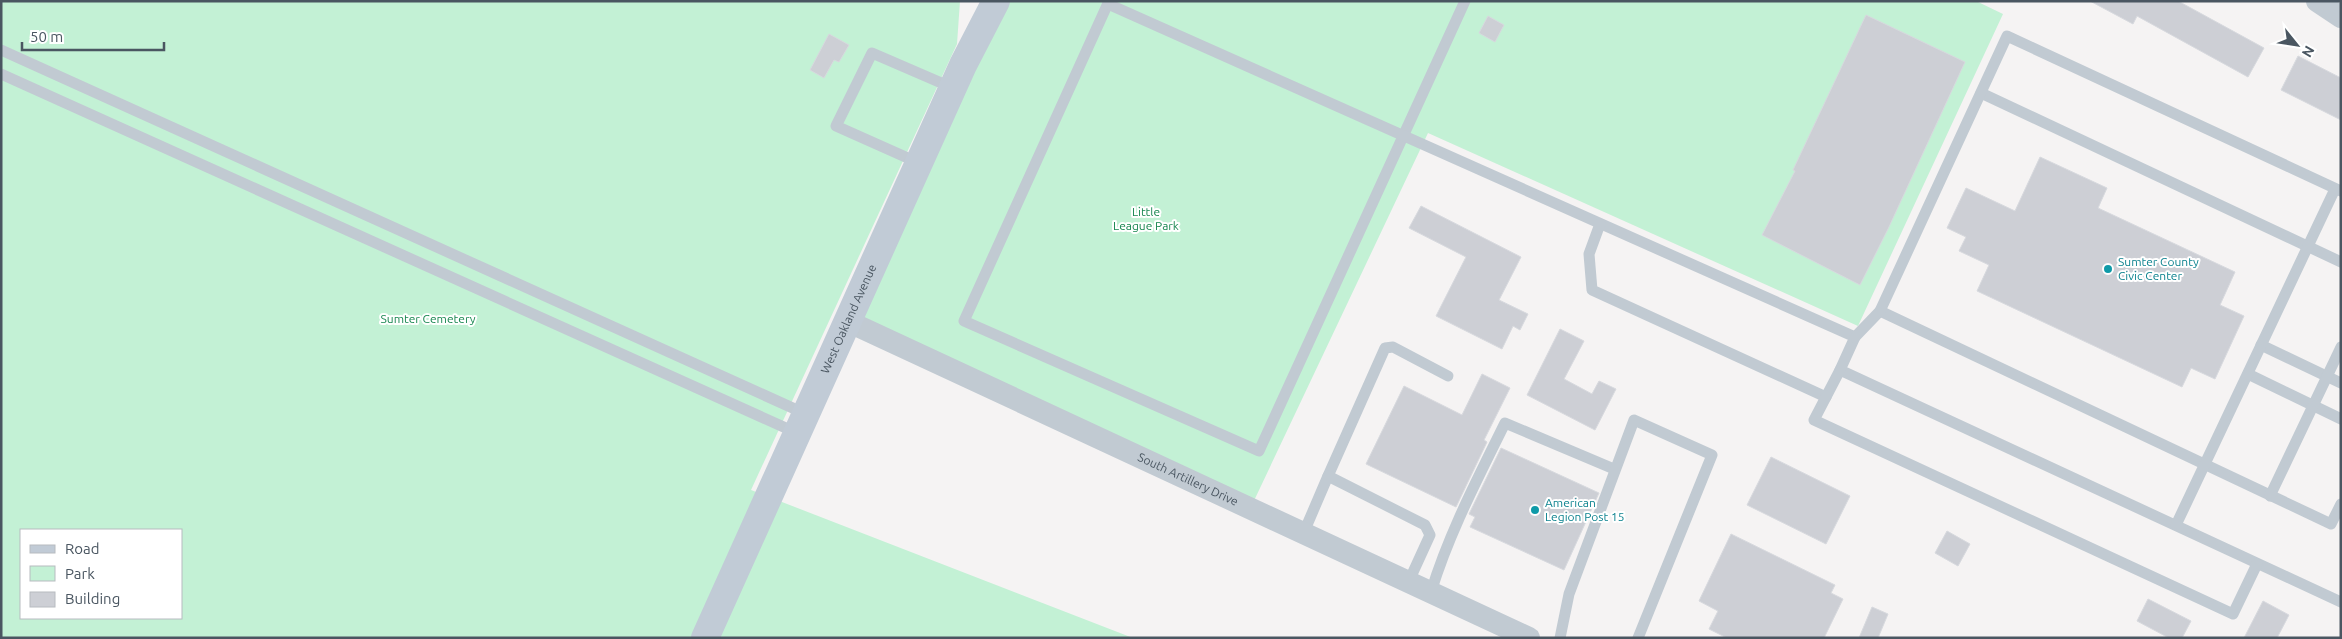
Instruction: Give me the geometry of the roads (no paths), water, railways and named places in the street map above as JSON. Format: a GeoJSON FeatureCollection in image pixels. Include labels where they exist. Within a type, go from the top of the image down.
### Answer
{"type":"FeatureCollection","features":[{"type":"Feature","properties":{"kind":"street","name":"West Oakland Avenue"},"geometry":{"type":"LineString","coordinates":[[705,638],[953,88],[996,1]]}},
{"type":"Feature","properties":{"kind":"street"},"geometry":{"type":"LineString","coordinates":[[2317,1],[2341,17]]}},
{"type":"Feature","properties":{"kind":"street","name":"South Artillery Drive"},"geometry":{"type":"LineString","coordinates":[[848,321],[1529,638]]}},
{"type":"Feature","properties":{"kind":"lane"},"geometry":{"type":"LineString","coordinates":[[1465,1],[1402,137],[1259,451],[964,321],[1108,3],[1402,137],[1855,337]]}},
{"type":"Feature","properties":{"kind":"lane"},"geometry":{"type":"LineString","coordinates":[[2176,526],[2308,246],[2338,190],[2007,36],[1880,311],[1855,337],[1814,420],[2233,614],[2257,564]]}},
{"type":"Feature","properties":{"kind":"lane"},"geometry":{"type":"LineString","coordinates":[[1,50],[802,423]]}},
{"type":"Feature","properties":{"kind":"lane"},"geometry":{"type":"LineString","coordinates":[[919,163],[836,126],[872,53],[953,88]]}},
{"type":"Feature","properties":{"kind":"lane"},"geometry":{"type":"LineString","coordinates":[[1,74],[802,423]]}},
{"type":"Feature","properties":{"kind":"lane"},"geometry":{"type":"LineString","coordinates":[[1980,93],[2341,262]]}},
{"type":"Feature","properties":{"kind":"lane"},"geometry":{"type":"LineString","coordinates":[[1600,224],[1589,254],[1592,290],[1826,397]]}},
{"type":"Feature","properties":{"kind":"lane"},"geometry":{"type":"LineString","coordinates":[[1880,311],[2331,524],[2341,504]]}},
{"type":"Feature","properties":{"kind":"lane"},"geometry":{"type":"LineString","coordinates":[[2261,345],[2341,383]]}},
{"type":"Feature","properties":{"kind":"lane"},"geometry":{"type":"LineString","coordinates":[[1304,532],[1385,348],[1393,347],[1448,376]]}},
{"type":"Feature","properties":{"kind":"lane"},"geometry":{"type":"LineString","coordinates":[[2270,496],[2341,347]]}},
{"type":"Feature","properties":{"kind":"lane"},"geometry":{"type":"LineString","coordinates":[[1840,370],[2341,602]]}},
{"type":"Feature","properties":{"kind":"lane"},"geometry":{"type":"LineString","coordinates":[[2248,374],[2341,419]]}},
{"type":"Feature","properties":{"kind":"lane"},"geometry":{"type":"LineString","coordinates":[[1560,638],[1569,594],[1634,420],[1712,455],[1638,638]]}},
{"type":"Feature","properties":{"kind":"lane"},"geometry":{"type":"LineString","coordinates":[[1431,592],[1439,566],[1465,505],[1505,423],[1614,470]]}},
{"type":"Feature","properties":{"kind":"lane"},"geometry":{"type":"LineString","coordinates":[[1328,476],[1425,525],[1430,535],[1409,581]]}},
{"type":"Feature","properties":{"kind":"place","name":"Sumter County Civic Center"},"geometry":{"type":"Point","coordinates":[2108,269]}},
{"type":"Feature","properties":{"kind":"place","name":"American Legion Post 15"},"geometry":{"type":"Point","coordinates":[1535,510]}},
{"type":"Feature","properties":{"kind":"park label","name":"Little League Park"},"geometry":{"type":"Point","coordinates":[1146,219]}},
{"type":"Feature","properties":{"kind":"park label","name":"Sumter Cemetery"},"geometry":{"type":"Point","coordinates":[428,319]}}]}
